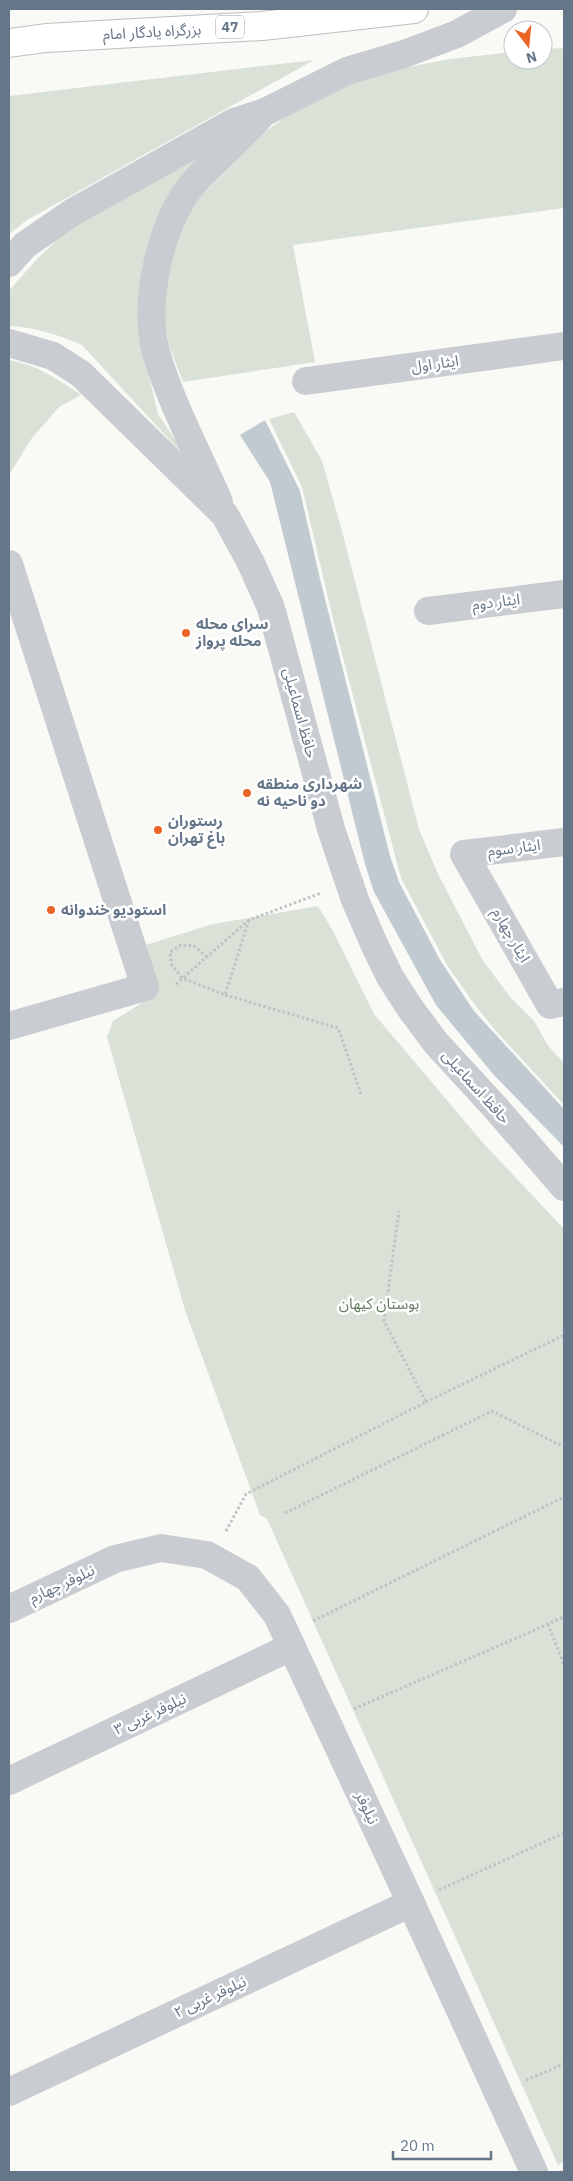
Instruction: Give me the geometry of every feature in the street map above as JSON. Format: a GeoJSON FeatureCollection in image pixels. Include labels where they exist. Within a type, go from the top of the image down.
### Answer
{"type":"FeatureCollection","features":[{"type":"Feature","properties":{"kind":"highway","name":"بزرگراه یادگار امام"},"geometry":{"type":"LineString","coordinates":[[9,43],[46,38],[262,26],[414,9]]}},
{"type":"Feature","properties":{"kind":"street"},"geometry":{"type":"LineString","coordinates":[[9,263],[25,245],[55,223],[106,192],[234,122],[265,112],[347,72],[404,54],[457,34],[503,9]]}},
{"type":"Feature","properties":{"kind":"street"},"geometry":{"type":"LineString","coordinates":[[225,515],[167,384],[156,350],[152,317],[154,292],[160,254],[174,213],[191,185],[265,112]]}},
{"type":"Feature","properties":{"kind":"street","name":"حافظ اسماعیلی"},"geometry":{"type":"LineString","coordinates":[[9,343],[53,356],[81,374],[225,515],[271,608],[331,829],[375,946],[390,977],[436,1044],[494,1106],[564,1187]]}},
{"type":"Feature","properties":{"kind":"street","name":"ایثار اول"},"geometry":{"type":"LineString","coordinates":[[306,381],[564,346]]}},
{"type":"Feature","properties":{"kind":"street"},"geometry":{"type":"LineString","coordinates":[[9,564],[145,987],[9,1026]]}},
{"type":"Feature","properties":{"kind":"street","name":"ایثار دوم"},"geometry":{"type":"LineString","coordinates":[[428,611],[564,594]]}},
{"type":"Feature","properties":{"kind":"street","name":"ایثار سوم"},"geometry":{"type":"LineString","coordinates":[[464,854],[564,842]]}},
{"type":"Feature","properties":{"kind":"street","name":"ایثار چهارم"},"geometry":{"type":"LineString","coordinates":[[464,854],[550,1005],[564,1002]]}},
{"type":"Feature","properties":{"kind":"street","name":"نیلوفر"},"geometry":{"type":"LineString","coordinates":[[115,1559],[161,1548],[207,1555],[248,1578],[277,1615],[534,2172]]}},
{"type":"Feature","properties":{"kind":"street","name":"نیلوفر چهارم"},"geometry":{"type":"LineString","coordinates":[[9,1609],[115,1559]]}},
{"type":"Feature","properties":{"kind":"street","name":"نیلوفر غربی ۳"},"geometry":{"type":"LineString","coordinates":[[9,1781],[288,1641]]}},
{"type":"Feature","properties":{"kind":"street","name":"نیلوفر غربی ۲"},"geometry":{"type":"LineString","coordinates":[[9,2092],[411,1902]]}},
{"type":"Feature","properties":{"kind":"path"},"geometry":{"type":"LineString","coordinates":[[145,987],[174,985],[249,920],[350,882]]}},
{"type":"Feature","properties":{"kind":"path"},"geometry":{"type":"LineString","coordinates":[[225,995],[249,920]]}},
{"type":"Feature","properties":{"kind":"path"},"geometry":{"type":"LineString","coordinates":[[207,957],[194,946],[181,945],[170,952],[172,965],[182,978],[225,995],[338,1028],[361,1094]]}},
{"type":"Feature","properties":{"kind":"path"},"geometry":{"type":"LineString","coordinates":[[399,1211],[384,1321],[426,1402]]}},
{"type":"Feature","properties":{"kind":"path"},"geometry":{"type":"LineString","coordinates":[[212,1558],[246,1494],[426,1402],[564,1336]]}},
{"type":"Feature","properties":{"kind":"path"},"geometry":{"type":"LineString","coordinates":[[285,1513],[492,1411],[564,1446]]}},
{"type":"Feature","properties":{"kind":"path"},"geometry":{"type":"LineString","coordinates":[[288,1641],[564,1497]]}},
{"type":"Feature","properties":{"kind":"path"},"geometry":{"type":"LineString","coordinates":[[326,1722],[564,1617]]}},
{"type":"Feature","properties":{"kind":"path"},"geometry":{"type":"LineString","coordinates":[[548,1624],[564,1665]]}},
{"type":"Feature","properties":{"kind":"path"},"geometry":{"type":"LineString","coordinates":[[411,1902],[564,1833]]}},
{"type":"Feature","properties":{"kind":"path"},"geometry":{"type":"LineString","coordinates":[[497,2092],[564,2064]]}},
{"type":"Feature","properties":{"kind":"green space"},"geometry":{"type":"Polygon","coordinates":[[[564,48],[564,208],[293,245],[315,362],[183,382],[169,345],[164,319],[169,261],[184,212],[246,145],[293,112],[356,81],[398,69],[450,59],[503,53],[503,70],[553,70],[553,49],[564,48]]]}},
{"type":"Feature","properties":{"kind":"green space"},"geometry":{"type":"Polygon","coordinates":[[[314,60],[27,220],[9,234],[9,96],[314,60]]]}},
{"type":"Feature","properties":{"kind":"green space"},"geometry":{"type":"Polygon","coordinates":[[[231,138],[196,167],[146,363],[158,414],[190,462],[82,345],[46,332],[9,326],[9,291],[37,259],[64,233],[231,138]]]}},
{"type":"Feature","properties":{"kind":"green space"},"geometry":{"type":"Polygon","coordinates":[[[9,360],[38,369],[81,395],[59,407],[32,438],[9,475],[9,360]]]}},
{"type":"Feature","properties":{"kind":"green space"},"geometry":{"type":"Polygon","coordinates":[[[294,412],[322,461],[419,829],[437,872],[482,959],[510,997],[534,1021],[549,1047],[564,1063],[564,1105],[496,1031],[475,1005],[447,965],[401,878],[336,631],[302,487],[269,419],[294,412]]]}},
{"type":"Feature","properties":{"kind":"green space","name":"بوستان کیهان"},"geometry":{"type":"Polygon","coordinates":[[[318,906],[334,933],[374,1014],[484,1144],[564,1229],[564,2162],[558,2165],[267,1519],[260,1515],[185,1310],[107,1037],[113,1021],[153,996],[139,947],[213,924],[318,906]]]}},
{"type":"Feature","properties":{"kind":"shaded area"},"geometry":{"type":"Polygon","coordinates":[[[265,420],[300,491],[320,579],[390,856],[399,882],[440,960],[474,1011],[564,1109],[564,1147],[493,1074],[436,1005],[374,892],[365,864],[270,482],[240,435],[265,420]]]}},
{"type":"Feature","properties":{"kind":"place","name":"سرای محله محله پرواز"},"geometry":{"type":"Point","coordinates":[186,633]}},
{"type":"Feature","properties":{"kind":"place","name":"شهرداری منطقه دو ناحیه نه"},"geometry":{"type":"Point","coordinates":[247,793]}},
{"type":"Feature","properties":{"kind":"place","name":"رستوران باغ تهران"},"geometry":{"type":"Point","coordinates":[158,830]}},
{"type":"Feature","properties":{"kind":"place","name":"استودیو خندوانه"},"geometry":{"type":"Point","coordinates":[51,910]}}]}
